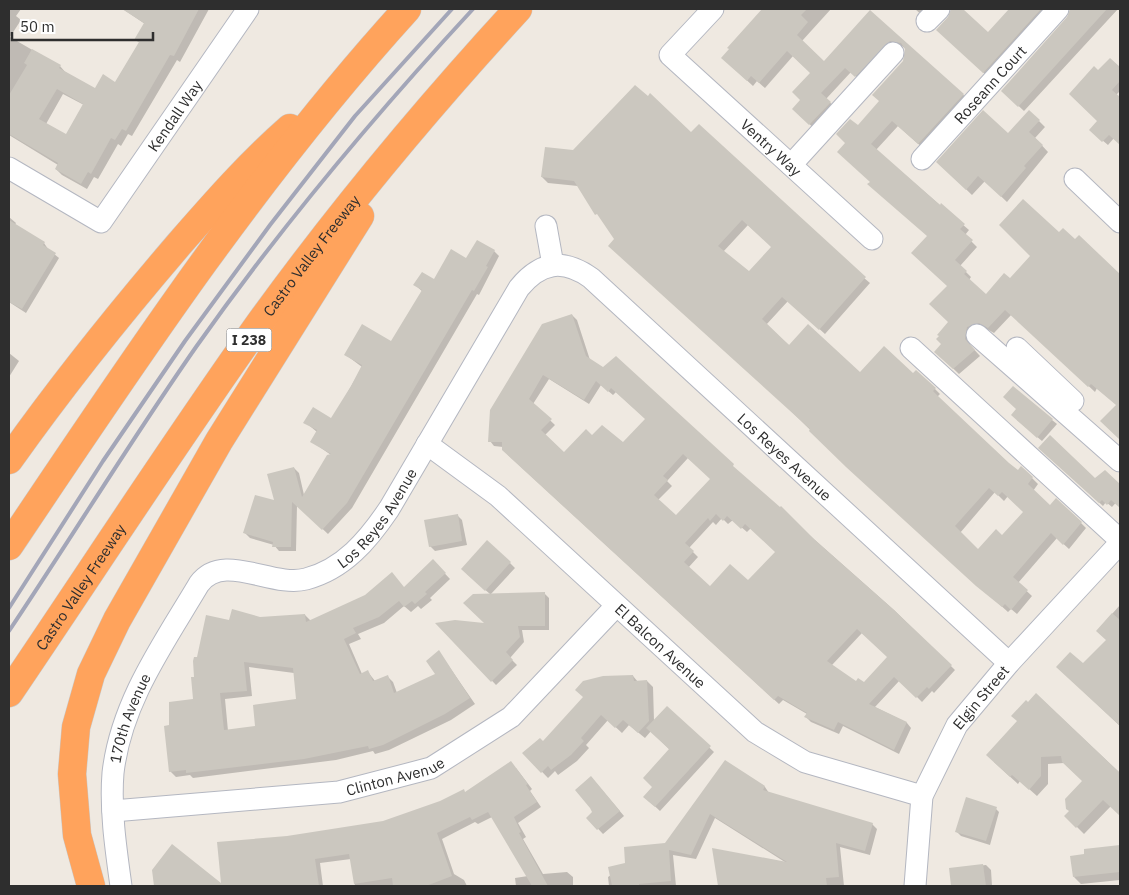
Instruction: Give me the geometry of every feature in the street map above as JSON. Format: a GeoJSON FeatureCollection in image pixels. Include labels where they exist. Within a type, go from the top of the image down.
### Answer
{"type":"FeatureCollection","features":[{"type":"Feature","properties":{"kind":"highway"},"geometry":{"type":"LineString","coordinates":[[9,546],[198,270],[298,138],[407,9]]}},
{"type":"Feature","properties":{"kind":"highway","name":"Castro Valley Freeway"},"geometry":{"type":"LineString","coordinates":[[9,693],[263,320],[334,225],[414,126],[518,9]]}},
{"type":"Feature","properties":{"kind":"highway"},"geometry":{"type":"LineString","coordinates":[[9,460],[104,334],[216,203],[272,144],[351,74]]}},
{"type":"Feature","properties":{"kind":"highway"},"geometry":{"type":"LineString","coordinates":[[91,886],[77,835],[72,781],[76,727],[91,674],[111,632],[224,434],[308,303],[414,126]]}},
{"type":"Feature","properties":{"kind":"street","name":"Kendall Way"},"geometry":{"type":"LineString","coordinates":[[9,168],[101,222],[248,9]]}},
{"type":"Feature","properties":{"kind":"street","name":"Ventry Way"},"geometry":{"type":"LineString","coordinates":[[713,9],[670,55],[872,239]]}},
{"type":"Feature","properties":{"kind":"street","name":"Roseann Court"},"geometry":{"type":"LineString","coordinates":[[922,159],[1058,9]]}},
{"type":"Feature","properties":{"kind":"street"},"geometry":{"type":"LineString","coordinates":[[791,165],[893,54]]}},
{"type":"Feature","properties":{"kind":"street"},"geometry":{"type":"LineString","coordinates":[[1075,179],[1120,222]]}},
{"type":"Feature","properties":{"kind":"street"},"geometry":{"type":"LineString","coordinates":[[546,226],[553,265]]}},
{"type":"Feature","properties":{"kind":"street","name":"Los Reyes Avenue"},"geometry":{"type":"LineString","coordinates":[[213,571],[227,569],[276,579],[306,579],[342,563],[369,539],[519,288],[535,272],[553,265],[573,268],[591,278],[1009,663]]}},
{"type":"Feature","properties":{"kind":"street"},"geometry":{"type":"LineString","coordinates":[[977,335],[1120,461]]}},
{"type":"Feature","properties":{"kind":"street"},"geometry":{"type":"LineString","coordinates":[[911,348],[1120,542]]}},
{"type":"Feature","properties":{"kind":"street"},"geometry":{"type":"LineString","coordinates":[[1017,348],[1120,444]]}},
{"type":"Feature","properties":{"kind":"street","name":"El Balcon Avenue"},"geometry":{"type":"LineString","coordinates":[[427,444],[498,496],[755,732],[805,762],[922,796]]}},
{"type":"Feature","properties":{"kind":"street","name":"Elgin Street"},"geometry":{"type":"LineString","coordinates":[[915,886],[922,796],[957,725],[1009,663],[1120,542]]}},
{"type":"Feature","properties":{"kind":"street","name":"170th Avenue"},"geometry":{"type":"LineString","coordinates":[[121,886],[112,792],[116,754],[134,697],[199,584],[207,574],[213,571]]}},
{"type":"Feature","properties":{"kind":"street","name":"Clinton Avenue"},"geometry":{"type":"LineString","coordinates":[[113,810],[339,792],[431,768],[511,717],[616,606]]}},
{"type":"Feature","properties":{"kind":"building"},"geometry":{"type":"Polygon","coordinates":[[[122,9],[199,9],[174,56],[170,55],[126,131],[122,129],[115,140],[111,138],[91,174],[88,172],[81,184],[55,169],[58,163],[9,134],[9,95],[27,65],[24,63],[32,49],[61,65],[59,68],[95,88],[103,74],[115,82],[139,42],[134,40],[144,23],[122,9]],[[57,89],[39,119],[66,134],[83,104],[57,89]]]}},
{"type":"Feature","properties":{"kind":"building"},"geometry":{"type":"Polygon","coordinates":[[[762,9],[807,9],[801,15],[808,22],[797,35],[824,61],[870,10],[964,94],[918,144],[892,121],[871,144],[940,205],[941,203],[965,224],[960,229],[973,240],[955,260],[967,271],[964,274],[986,294],[1004,273],[1010,278],[1030,256],[999,225],[1023,199],[1059,232],[1063,228],[1075,239],[1079,235],[1120,274],[1120,440],[1100,421],[1116,405],[1091,384],[1088,387],[1005,310],[988,328],[979,323],[967,327],[965,339],[975,350],[953,369],[934,352],[941,344],[936,339],[939,336],[937,335],[948,322],[929,304],[947,286],[911,253],[927,236],[867,184],[870,182],[837,152],[845,143],[836,134],[850,119],[858,125],[879,101],[872,95],[903,61],[905,49],[901,43],[890,41],[855,77],[845,68],[821,93],[831,102],[809,125],[792,109],[800,100],[792,92],[810,73],[787,51],[759,83],[751,76],[747,81],[721,58],[729,49],[727,48],[762,9]]]}},
{"type":"Feature","properties":{"kind":"building"},"geometry":{"type":"Polygon","coordinates":[[[951,9],[963,9],[988,32],[1009,9],[1041,9],[983,73],[936,30],[948,17],[951,9]]]}},
{"type":"Feature","properties":{"kind":"building"},"geometry":{"type":"Polygon","coordinates":[[[1070,9],[1107,9],[1018,107],[1001,91],[1067,17],[1070,9]]]}},
{"type":"Feature","properties":{"kind":"building"},"geometry":{"type":"Polygon","coordinates":[[[1110,58],[1120,67],[1120,81],[1112,90],[1120,97],[1120,145],[1109,135],[1102,142],[1089,130],[1097,121],[1069,94],[1094,66],[1098,70],[1110,58]]]}},
{"type":"Feature","properties":{"kind":"building"},"geometry":{"type":"Polygon","coordinates":[[[635,85],[648,96],[650,93],[691,132],[699,124],[866,277],[819,330],[782,297],[762,319],[789,345],[808,324],[860,372],[884,346],[913,373],[916,370],[936,388],[933,391],[1009,463],[1018,470],[1021,466],[1033,477],[1028,484],[1050,505],[1056,498],[1082,522],[1063,545],[1051,533],[1013,577],[1028,590],[1011,610],[1005,604],[1002,607],[976,586],[846,467],[809,431],[810,429],[608,246],[614,239],[597,214],[595,215],[574,181],[541,177],[545,147],[573,150],[635,85]],[[742,220],[718,246],[749,271],[771,247],[742,220]],[[989,488],[955,526],[978,549],[996,529],[1002,535],[1023,512],[1002,492],[998,496],[989,488]]]}},
{"type":"Feature","properties":{"kind":"building"},"geometry":{"type":"Polygon","coordinates":[[[983,110],[1008,133],[1029,110],[1040,120],[1029,132],[1043,145],[1024,166],[1026,168],[1001,197],[978,176],[966,190],[936,162],[983,110]]]}},
{"type":"Feature","properties":{"kind":"building"},"geometry":{"type":"Polygon","coordinates":[[[9,220],[45,242],[43,245],[56,253],[22,309],[9,302],[9,220]]]}},
{"type":"Feature","properties":{"kind":"building"},"geometry":{"type":"Polygon","coordinates":[[[477,240],[495,250],[486,266],[488,267],[474,291],[472,290],[347,503],[322,530],[292,502],[291,547],[272,547],[273,542],[243,533],[255,495],[274,500],[267,474],[294,467],[302,497],[327,455],[331,454],[310,442],[317,430],[303,423],[313,407],[331,418],[351,386],[362,365],[344,355],[362,324],[391,341],[422,290],[413,285],[422,272],[434,279],[451,249],[466,258],[477,240]]]}},
{"type":"Feature","properties":{"kind":"building"},"geometry":{"type":"Polygon","coordinates":[[[572,314],[586,356],[603,367],[616,356],[734,464],[733,466],[781,506],[815,540],[894,610],[952,665],[929,689],[927,687],[916,698],[894,677],[869,704],[907,722],[894,750],[838,722],[834,730],[804,717],[807,713],[778,696],[774,700],[502,450],[502,442],[488,442],[490,410],[542,324],[572,314]],[[543,375],[529,399],[552,419],[541,430],[564,452],[586,429],[592,435],[602,425],[623,442],[645,419],[611,388],[608,392],[596,381],[584,400],[543,375]],[[683,454],[663,476],[668,480],[654,495],[676,515],[710,479],[683,454]],[[716,514],[710,521],[708,518],[685,543],[694,551],[684,562],[710,586],[730,564],[748,580],[775,552],[745,524],[741,529],[727,516],[723,521],[716,514]],[[857,629],[827,661],[856,681],[858,678],[864,682],[887,657],[857,629]]]}},
{"type":"Feature","properties":{"kind":"building"},"geometry":{"type":"Polygon","coordinates":[[[1013,386],[1053,419],[1037,438],[1011,415],[1016,409],[1003,397],[1013,386]]]}},
{"type":"Feature","properties":{"kind":"building"},"geometry":{"type":"Polygon","coordinates":[[[1050,435],[1095,478],[1105,470],[1120,484],[1120,508],[1111,500],[1107,505],[1102,500],[1099,503],[1038,448],[1050,435]]]}},
{"type":"Feature","properties":{"kind":"building"},"geometry":{"type":"Polygon","coordinates":[[[458,514],[462,541],[429,547],[424,520],[458,514]]]}},
{"type":"Feature","properties":{"kind":"building"},"geometry":{"type":"Polygon","coordinates":[[[487,540],[511,562],[485,591],[461,569],[487,540]]]}},
{"type":"Feature","properties":{"kind":"building"},"geometry":{"type":"Polygon","coordinates":[[[433,559],[446,573],[415,604],[412,601],[404,607],[399,601],[379,617],[353,628],[356,633],[344,639],[360,674],[368,670],[373,681],[388,675],[394,693],[435,674],[426,661],[439,650],[470,698],[445,714],[383,745],[369,749],[368,746],[304,759],[186,773],[186,770],[169,772],[164,726],[169,725],[169,702],[193,699],[191,677],[194,677],[193,661],[194,657],[197,657],[206,615],[229,620],[232,609],[260,617],[305,614],[306,622],[365,595],[392,572],[404,587],[433,559]],[[244,662],[247,691],[220,693],[224,730],[255,726],[253,705],[296,699],[293,668],[244,662]]]}},
{"type":"Feature","properties":{"kind":"building"},"geometry":{"type":"Polygon","coordinates":[[[545,592],[545,626],[518,626],[520,637],[506,652],[513,660],[491,682],[435,623],[455,620],[484,623],[463,603],[473,594],[545,592]]]}},
{"type":"Feature","properties":{"kind":"building"},"geometry":{"type":"Polygon","coordinates":[[[1112,613],[1120,620],[1120,726],[1056,667],[1070,652],[1083,663],[1106,640],[1096,631],[1112,613]]]}},
{"type":"Feature","properties":{"kind":"building"},"geometry":{"type":"Polygon","coordinates":[[[633,675],[634,681],[647,680],[649,721],[638,733],[623,720],[615,728],[601,715],[581,738],[584,741],[571,755],[551,770],[548,766],[541,773],[522,753],[540,738],[543,741],[583,697],[575,690],[583,681],[603,676],[633,675]]]}},
{"type":"Feature","properties":{"kind":"building"},"geometry":{"type":"Polygon","coordinates":[[[1036,693],[1120,773],[1120,816],[1103,800],[1076,828],[1064,816],[1069,811],[1066,809],[1065,799],[1082,781],[1062,762],[1061,756],[1041,757],[1041,776],[1029,790],[1012,775],[1010,777],[986,755],[1017,721],[1011,716],[1026,700],[1028,702],[1036,693]]]}},
{"type":"Feature","properties":{"kind":"building"},"geometry":{"type":"Polygon","coordinates":[[[667,706],[711,746],[655,807],[643,797],[652,787],[643,778],[669,749],[646,728],[667,706]]]}},
{"type":"Feature","properties":{"kind":"building"},"geometry":{"type":"Polygon","coordinates":[[[725,760],[765,786],[763,790],[873,823],[865,851],[836,843],[839,877],[826,878],[827,886],[718,886],[712,848],[787,862],[710,814],[691,855],[669,850],[671,881],[639,884],[639,886],[612,886],[608,867],[625,863],[624,847],[665,843],[725,760]]]}},
{"type":"Feature","properties":{"kind":"building"},"geometry":{"type":"Polygon","coordinates":[[[511,761],[528,784],[526,785],[537,802],[514,817],[521,832],[519,833],[548,886],[532,886],[488,812],[472,820],[470,817],[437,833],[452,876],[426,886],[393,886],[392,878],[354,884],[349,854],[315,859],[319,886],[154,886],[152,870],[172,844],[221,883],[217,842],[287,836],[383,821],[440,801],[464,789],[465,792],[511,761]]]}},
{"type":"Feature","properties":{"kind":"building"},"geometry":{"type":"Polygon","coordinates":[[[591,776],[620,811],[597,830],[586,818],[592,812],[590,808],[575,790],[591,776]]]}},
{"type":"Feature","properties":{"kind":"building"},"geometry":{"type":"Polygon","coordinates":[[[966,797],[997,807],[986,841],[955,832],[966,797]]]}},
{"type":"Feature","properties":{"kind":"building"},"geometry":{"type":"Polygon","coordinates":[[[1120,845],[1120,872],[1073,877],[1070,856],[1084,854],[1084,849],[1120,845]]]}},
{"type":"Feature","properties":{"kind":"building"},"geometry":{"type":"Polygon","coordinates":[[[983,864],[986,886],[951,886],[949,868],[983,864]]]}},
{"type":"Feature","properties":{"kind":"railway"},"geometry":{"type":"LineString","coordinates":[[9,608],[103,461],[185,341],[270,225],[355,116],[452,9]]}},
{"type":"Feature","properties":{"kind":"railway"},"geometry":{"type":"LineString","coordinates":[[9,631],[148,417],[228,303],[294,216],[400,90],[473,9]]}}]}
